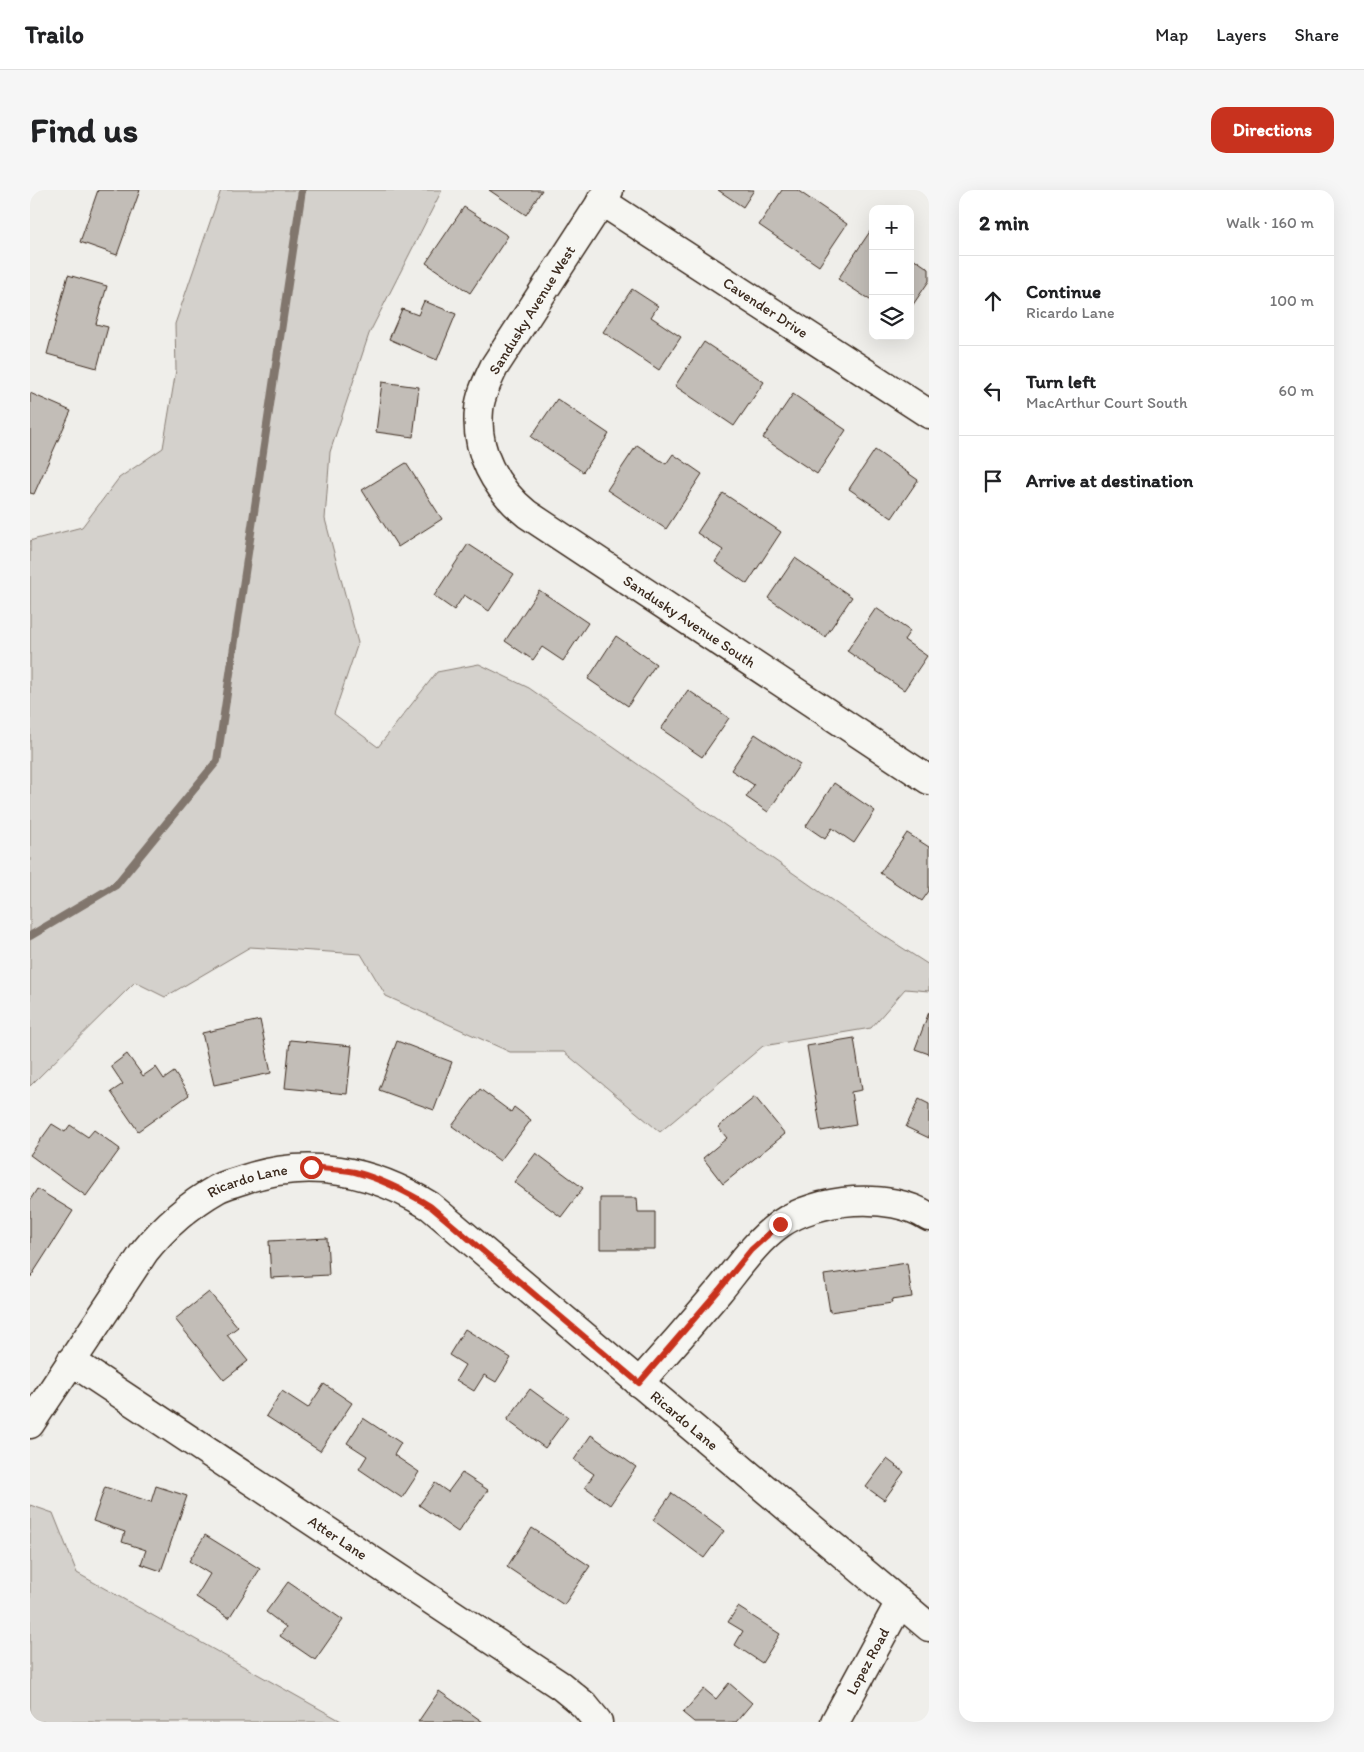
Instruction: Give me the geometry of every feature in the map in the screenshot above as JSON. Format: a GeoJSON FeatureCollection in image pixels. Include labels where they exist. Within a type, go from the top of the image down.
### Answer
{"type":"FeatureCollection","features":[{"type":"Feature","properties":{"kind":"street","name":"Cavender Drive"},"geometry":{"type":"LineString","coordinates":[[605,196],[929,414]]}},
{"type":"Feature","properties":{"kind":"street","name":"Sandusky Avenue West"},"geometry":{"type":"LineString","coordinates":[[480,439],[479,410],[484,388],[494,367],[605,196]]}},
{"type":"Feature","properties":{"kind":"street","name":"Sandusky Avenue South"},"geometry":{"type":"LineString","coordinates":[[480,439],[488,468],[503,492],[527,514],[929,780]]}},
{"type":"Feature","properties":{"kind":"street","name":"Ricardo Lane"},"geometry":{"type":"LineString","coordinates":[[30,1424],[145,1251],[158,1234],[182,1212],[218,1188],[259,1174],[311,1167],[354,1172],[411,1194],[430,1206],[929,1627]]}},
{"type":"Feature","properties":{"kind":"street"},"geometry":{"type":"LineString","coordinates":[[639,1383],[751,1250],[780,1224],[815,1208],[850,1200],[882,1202],[910,1208],[929,1217]]}},
{"type":"Feature","properties":{"kind":"street","name":"Atter Lane"},"geometry":{"type":"LineString","coordinates":[[71,1361],[561,1686],[584,1705],[598,1722]]}},
{"type":"Feature","properties":{"kind":"street","name":"Lopez Road"},"geometry":{"type":"LineString","coordinates":[[835,1722],[900,1602]]}},
{"type":"Feature","properties":{"kind":"shaded area"},"geometry":{"type":"Polygon","coordinates":[[[221,190],[442,190],[369,334],[330,452],[325,519],[358,643],[334,714],[378,747],[437,672],[479,664],[529,688],[870,927],[929,965],[929,991],[905,989],[871,1028],[763,1046],[660,1132],[564,1052],[510,1052],[386,996],[361,954],[250,947],[165,997],[135,982],[30,1086],[30,541],[82,527],[119,478],[163,448],[176,370],[175,324],[221,190]]]}},
{"type":"Feature","properties":{"kind":"shaded area"},"geometry":{"type":"Polygon","coordinates":[[[30,1505],[53,1513],[77,1573],[343,1722],[30,1722],[30,1505]]]}},
{"type":"Feature","properties":{"kind":"building"},"geometry":{"type":"Polygon","coordinates":[[[98,190],[140,190],[117,255],[80,242],[98,190]]]}},
{"type":"Feature","properties":{"kind":"building"},"geometry":{"type":"Polygon","coordinates":[[[489,190],[542,190],[526,215],[489,190]]]}},
{"type":"Feature","properties":{"kind":"building"},"geometry":{"type":"Polygon","coordinates":[[[718,190],[754,190],[743,207],[718,190]]]}},
{"type":"Feature","properties":{"kind":"building"},"geometry":{"type":"Polygon","coordinates":[[[782,190],[797,190],[847,224],[819,266],[759,225],[782,190]]]}},
{"type":"Feature","properties":{"kind":"building"},"geometry":{"type":"Polygon","coordinates":[[[464,207],[508,236],[470,293],[426,263],[464,207]]]}},
{"type":"Feature","properties":{"kind":"building"},"geometry":{"type":"Polygon","coordinates":[[[869,233],[869,299],[838,279],[869,233]]]}},
{"type":"Feature","properties":{"kind":"building"},"geometry":{"type":"Polygon","coordinates":[[[914,259],[929,269],[929,281],[914,303],[914,259]]]}},
{"type":"Feature","properties":{"kind":"building"},"geometry":{"type":"Polygon","coordinates":[[[68,275],[107,286],[96,324],[108,327],[97,368],[47,354],[68,275]]]}},
{"type":"Feature","properties":{"kind":"building"},"geometry":{"type":"Polygon","coordinates":[[[632,289],[658,306],[651,317],[681,337],[659,370],[603,332],[632,289]]]}},
{"type":"Feature","properties":{"kind":"building"},"geometry":{"type":"Polygon","coordinates":[[[424,301],[456,314],[437,360],[389,339],[402,309],[418,315],[424,301]]]}},
{"type":"Feature","properties":{"kind":"building"},"geometry":{"type":"Polygon","coordinates":[[[704,342],[764,382],[734,426],[675,386],[704,342]]]}},
{"type":"Feature","properties":{"kind":"building"},"geometry":{"type":"Polygon","coordinates":[[[382,382],[419,387],[413,437],[376,432],[382,382]]]}},
{"type":"Feature","properties":{"kind":"building"},"geometry":{"type":"Polygon","coordinates":[[[30,393],[71,411],[34,494],[30,493],[30,393]]]}},
{"type":"Feature","properties":{"kind":"building"},"geometry":{"type":"Polygon","coordinates":[[[793,394],[846,430],[817,474],[763,438],[793,394]]]}},
{"type":"Feature","properties":{"kind":"building"},"geometry":{"type":"Polygon","coordinates":[[[557,399],[609,434],[583,472],[531,437],[557,399]]]}},
{"type":"Feature","properties":{"kind":"building"},"geometry":{"type":"Polygon","coordinates":[[[637,445],[666,464],[673,454],[702,474],[666,529],[607,490],[637,445]]]}},
{"type":"Feature","properties":{"kind":"building"},"geometry":{"type":"Polygon","coordinates":[[[875,450],[918,480],[892,518],[849,489],[875,450]]]}},
{"type":"Feature","properties":{"kind":"building"},"geometry":{"type":"Polygon","coordinates":[[[406,463],[442,519],[398,547],[362,490],[406,463]]]}},
{"type":"Feature","properties":{"kind":"building"},"geometry":{"type":"Polygon","coordinates":[[[723,493],[781,532],[747,584],[715,562],[723,550],[697,533],[723,493]]]}},
{"type":"Feature","properties":{"kind":"building"},"geometry":{"type":"Polygon","coordinates":[[[468,544],[514,574],[489,611],[464,595],[454,610],[434,596],[468,544]]]}},
{"type":"Feature","properties":{"kind":"building"},"geometry":{"type":"Polygon","coordinates":[[[795,558],[852,597],[825,637],[768,598],[795,558]]]}},
{"type":"Feature","properties":{"kind":"building"},"geometry":{"type":"Polygon","coordinates":[[[539,590],[588,623],[563,661],[542,647],[533,660],[505,641],[539,590]]]}},
{"type":"Feature","properties":{"kind":"building"},"geometry":{"type":"Polygon","coordinates":[[[876,608],[910,631],[904,640],[927,656],[904,690],[847,651],[876,608]]]}},
{"type":"Feature","properties":{"kind":"building"},"geometry":{"type":"Polygon","coordinates":[[[616,636],[656,664],[628,706],[588,679],[616,636]]]}},
{"type":"Feature","properties":{"kind":"building"},"geometry":{"type":"Polygon","coordinates":[[[688,690],[729,718],[702,757],[661,729],[688,690]]]}},
{"type":"Feature","properties":{"kind":"building"},"geometry":{"type":"Polygon","coordinates":[[[755,734],[800,764],[768,812],[746,797],[754,785],[731,770],[755,734]]]}},
{"type":"Feature","properties":{"kind":"building"},"geometry":{"type":"Polygon","coordinates":[[[834,783],[875,811],[854,843],[832,828],[825,839],[806,826],[834,783]]]}},
{"type":"Feature","properties":{"kind":"building"},"geometry":{"type":"Polygon","coordinates":[[[907,833],[929,847],[929,891],[922,901],[880,873],[907,833]]]}},
{"type":"Feature","properties":{"kind":"building"},"geometry":{"type":"Polygon","coordinates":[[[929,1012],[929,1054],[915,1049],[929,1012]]]}},
{"type":"Feature","properties":{"kind":"building"},"geometry":{"type":"Polygon","coordinates":[[[260,1020],[271,1073],[214,1085],[202,1033],[260,1020]]]}},
{"type":"Feature","properties":{"kind":"building"},"geometry":{"type":"Polygon","coordinates":[[[854,1038],[862,1090],[851,1092],[856,1125],[821,1131],[807,1046],[854,1038]]]}},
{"type":"Feature","properties":{"kind":"building"},"geometry":{"type":"Polygon","coordinates":[[[290,1040],[352,1046],[347,1094],[285,1088],[290,1040]]]}},
{"type":"Feature","properties":{"kind":"building"},"geometry":{"type":"Polygon","coordinates":[[[397,1041],[452,1062],[434,1110],[379,1090],[397,1041]]]}},
{"type":"Feature","properties":{"kind":"building"},"geometry":{"type":"Polygon","coordinates":[[[127,1054],[143,1076],[156,1067],[164,1079],[174,1072],[189,1095],[138,1131],[111,1092],[123,1084],[111,1066],[127,1054]]]}},
{"type":"Feature","properties":{"kind":"building"},"geometry":{"type":"Polygon","coordinates":[[[480,1089],[511,1112],[514,1107],[531,1120],[500,1161],[452,1126],[480,1089]]]}},
{"type":"Feature","properties":{"kind":"building"},"geometry":{"type":"Polygon","coordinates":[[[755,1097],[785,1134],[723,1184],[703,1158],[727,1138],[718,1127],[755,1097]]]}},
{"type":"Feature","properties":{"kind":"building"},"geometry":{"type":"Polygon","coordinates":[[[919,1099],[929,1104],[929,1138],[906,1127],[919,1099]]]}},
{"type":"Feature","properties":{"kind":"building"},"geometry":{"type":"Polygon","coordinates":[[[52,1124],[65,1132],[70,1125],[88,1137],[94,1130],[120,1149],[86,1196],[30,1155],[52,1124]]]}},
{"type":"Feature","properties":{"kind":"building"},"geometry":{"type":"Polygon","coordinates":[[[536,1153],[583,1188],[561,1217],[514,1182],[536,1153]]]}},
{"type":"Feature","properties":{"kind":"building"},"geometry":{"type":"Polygon","coordinates":[[[37,1189],[73,1211],[30,1278],[30,1200],[37,1189]]]}},
{"type":"Feature","properties":{"kind":"building"},"geometry":{"type":"Polygon","coordinates":[[[600,1198],[637,1198],[638,1212],[655,1212],[655,1249],[600,1249],[600,1198]]]}},
{"type":"Feature","properties":{"kind":"building"},"geometry":{"type":"Polygon","coordinates":[[[327,1238],[329,1275],[271,1278],[269,1241],[327,1238]]]}},
{"type":"Feature","properties":{"kind":"building"},"geometry":{"type":"Polygon","coordinates":[[[907,1263],[912,1297],[891,1300],[892,1303],[830,1312],[824,1275],[907,1263]]]}},
{"type":"Feature","properties":{"kind":"building"},"geometry":{"type":"Polygon","coordinates":[[[209,1292],[238,1327],[227,1335],[248,1361],[224,1380],[175,1319],[209,1292]]]}},
{"type":"Feature","properties":{"kind":"building"},"geometry":{"type":"Polygon","coordinates":[[[465,1329],[511,1358],[496,1382],[484,1375],[474,1391],[456,1380],[465,1365],[449,1355],[465,1329]]]}},
{"type":"Feature","properties":{"kind":"building"},"geometry":{"type":"Polygon","coordinates":[[[324,1384],[352,1403],[320,1451],[266,1416],[282,1391],[308,1408],[324,1384]]]}},
{"type":"Feature","properties":{"kind":"building"},"geometry":{"type":"Polygon","coordinates":[[[530,1389],[568,1417],[545,1448],[507,1420],[530,1389]]]}},
{"type":"Feature","properties":{"kind":"building"},"geometry":{"type":"Polygon","coordinates":[[[363,1418],[401,1443],[394,1455],[419,1472],[402,1498],[359,1469],[367,1456],[347,1443],[363,1418]]]}},
{"type":"Feature","properties":{"kind":"building"},"geometry":{"type":"Polygon","coordinates":[[[591,1435],[636,1467],[610,1505],[585,1487],[594,1474],[574,1460],[591,1435]]]}},
{"type":"Feature","properties":{"kind":"building"},"geometry":{"type":"Polygon","coordinates":[[[887,1459],[904,1472],[884,1500],[866,1487],[887,1459]]]}},
{"type":"Feature","properties":{"kind":"building"},"geometry":{"type":"Polygon","coordinates":[[[462,1473],[488,1490],[458,1532],[419,1505],[435,1483],[448,1492],[462,1473]]]}},
{"type":"Feature","properties":{"kind":"building"},"geometry":{"type":"Polygon","coordinates":[[[156,1486],[187,1496],[161,1571],[141,1564],[146,1550],[122,1542],[125,1532],[93,1521],[105,1487],[151,1502],[156,1486]]]}},
{"type":"Feature","properties":{"kind":"building"},"geometry":{"type":"Polygon","coordinates":[[[672,1493],[724,1531],[704,1558],[653,1520],[672,1493]]]}},
{"type":"Feature","properties":{"kind":"building"},"geometry":{"type":"Polygon","coordinates":[[[532,1528],[590,1566],[564,1605],[507,1567],[532,1528]]]}},
{"type":"Feature","properties":{"kind":"building"},"geometry":{"type":"Polygon","coordinates":[[[205,1535],[260,1569],[229,1618],[196,1597],[210,1574],[189,1561],[205,1535]]]}},
{"type":"Feature","properties":{"kind":"building"},"geometry":{"type":"Polygon","coordinates":[[[288,1582],[343,1620],[315,1660],[280,1636],[286,1627],[266,1612],[288,1582]]]}},
{"type":"Feature","properties":{"kind":"building"},"geometry":{"type":"Polygon","coordinates":[[[738,1607],[780,1634],[762,1663],[735,1645],[743,1631],[728,1622],[738,1607]]]}},
{"type":"Feature","properties":{"kind":"building"},"geometry":{"type":"Polygon","coordinates":[[[729,1683],[752,1703],[736,1722],[694,1722],[683,1713],[704,1689],[716,1699],[729,1683]]]}},
{"type":"Feature","properties":{"kind":"building"},"geometry":{"type":"Polygon","coordinates":[[[439,1691],[483,1722],[418,1722],[439,1691]]]}},
{"type":"Feature","properties":{"kind":"waterway"},"geometry":{"type":"LineString","coordinates":[[30,936],[116,885],[217,761],[302,190]]}},
{"type":"Feature","properties":{"kind":"route"},"geometry":{"type":"LineString","coordinates":[[311,1167],[354,1172],[411,1194],[430,1206],[639,1383],[751,1250],[780,1224]]}}]}
